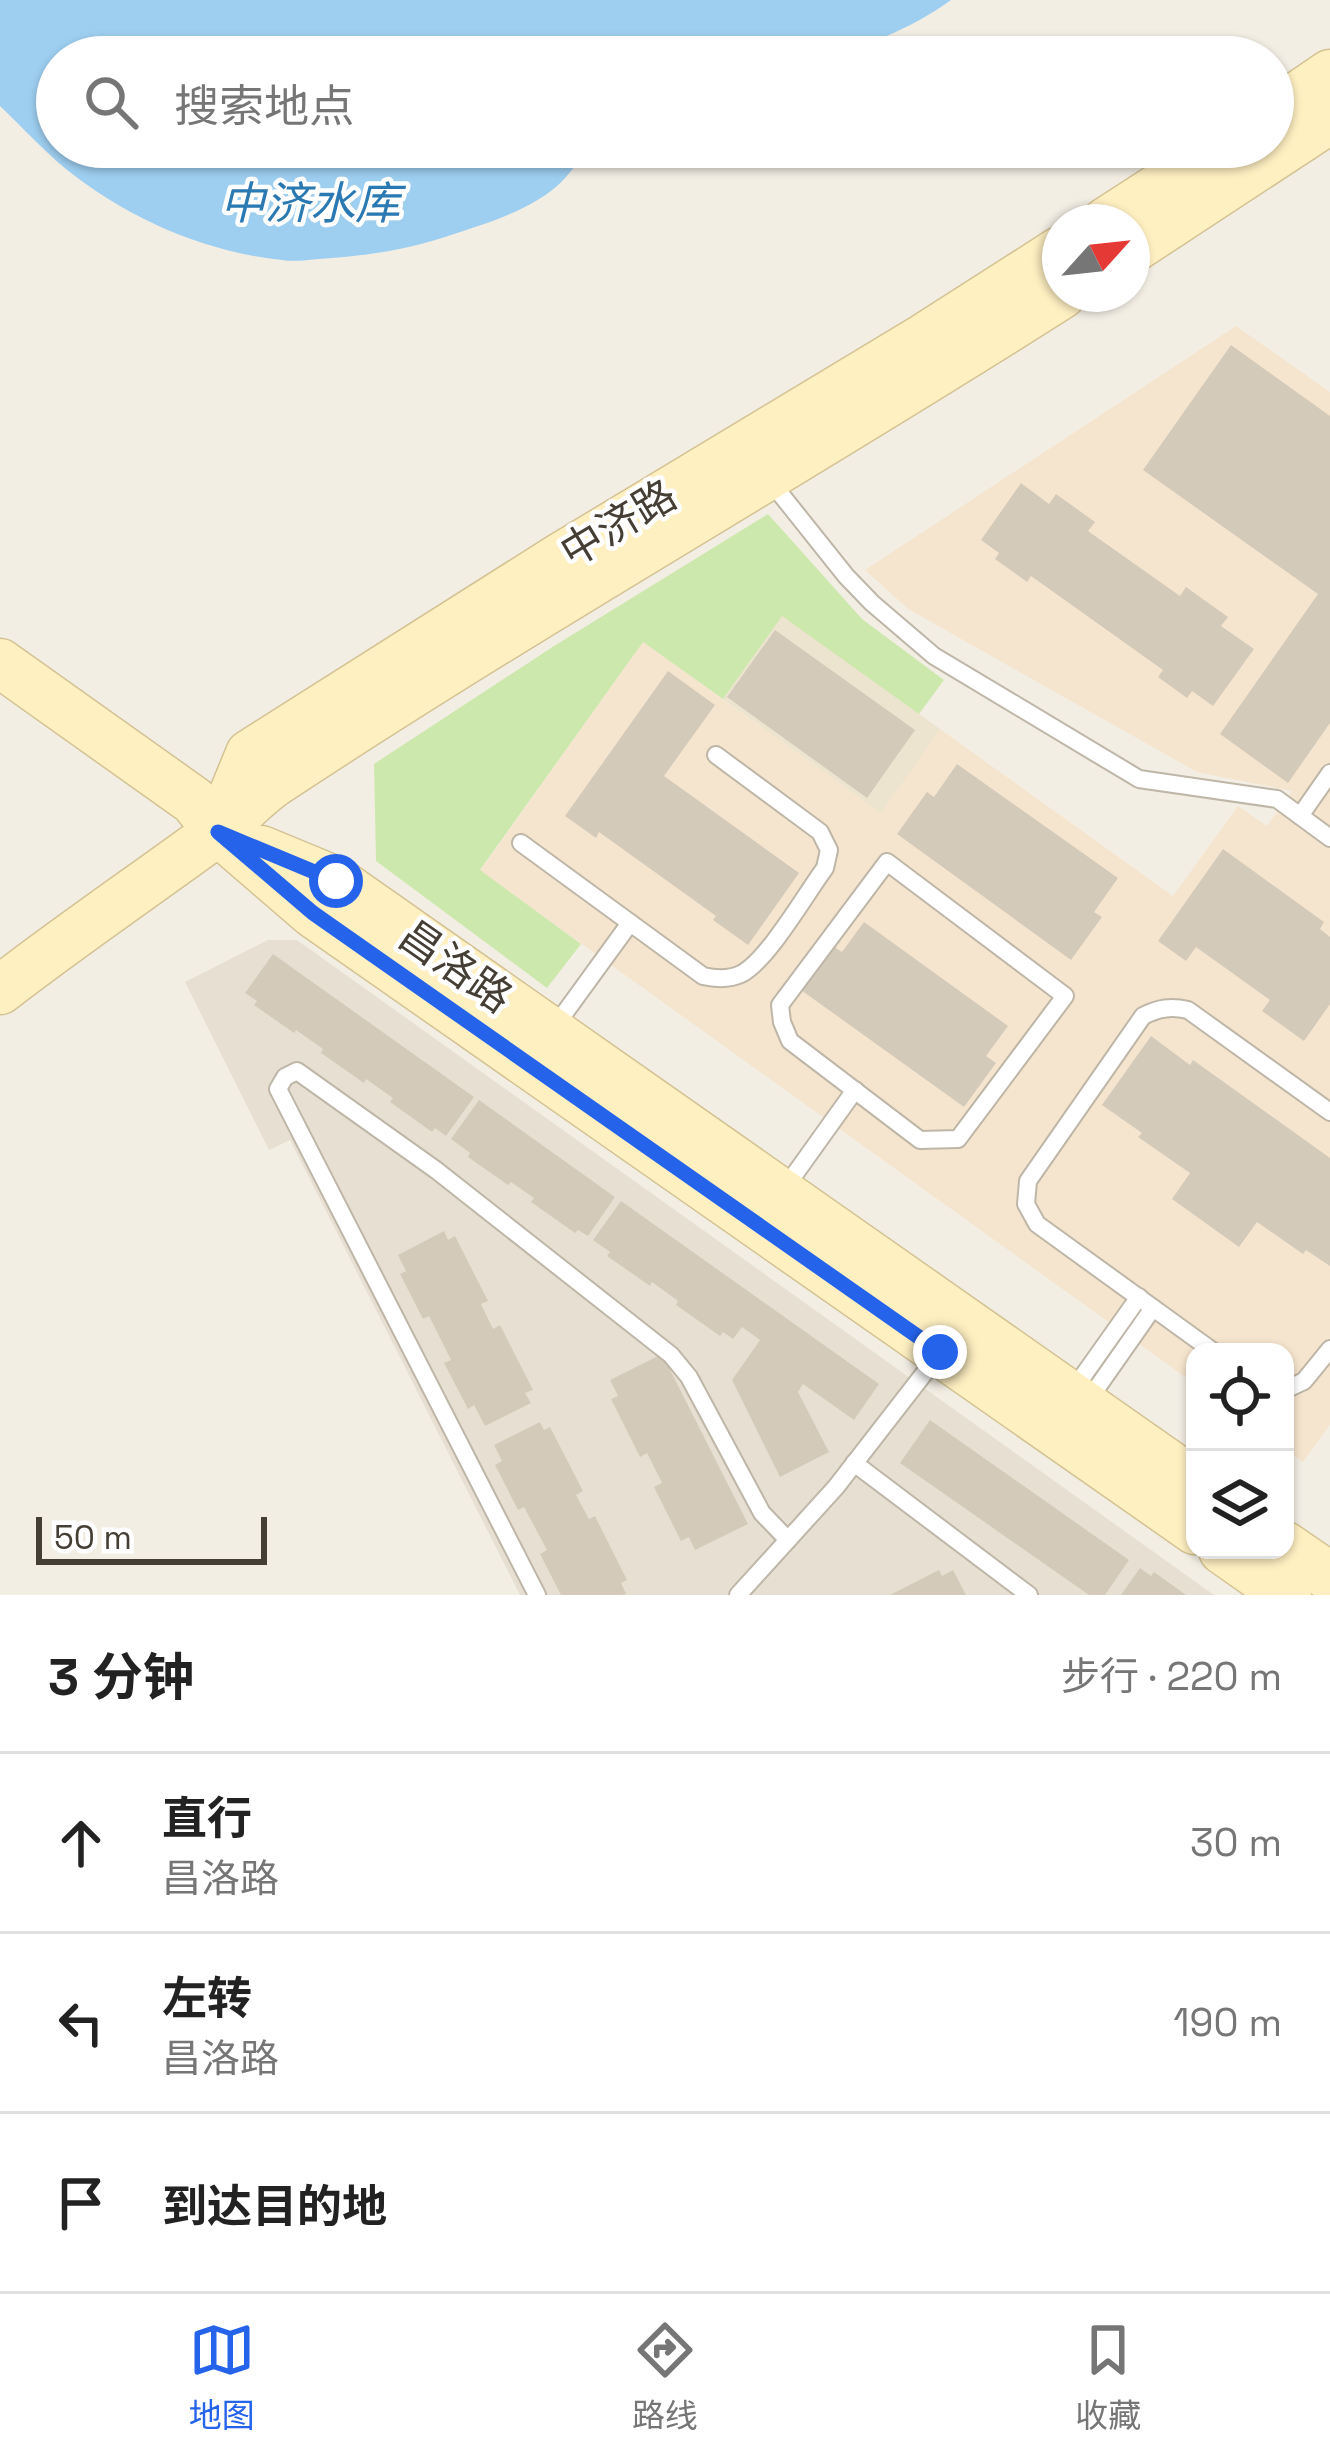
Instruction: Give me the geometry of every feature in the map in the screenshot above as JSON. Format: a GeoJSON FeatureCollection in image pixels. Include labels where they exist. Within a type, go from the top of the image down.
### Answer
{"type":"FeatureCollection","features":[{"type":"Feature","properties":{"kind":"street"},"geometry":{"type":"LineString","coordinates":[[1294,99],[1330,74]]}},
{"type":"Feature","properties":{"kind":"street"},"geometry":{"type":"LineString","coordinates":[[1294,143],[1330,119]]}},
{"type":"Feature","properties":{"kind":"street"},"geometry":{"type":"LineString","coordinates":[[1134,204],[1190,168]]}},
{"type":"Feature","properties":{"kind":"street"},"geometry":{"type":"LineString","coordinates":[[1150,237],[1255,168]]}},
{"type":"Feature","properties":{"kind":"street","name":"中济路"},"geometry":{"type":"LineString","coordinates":[[218,832],[250,754],[1042,263]]}},
{"type":"Feature","properties":{"kind":"street","name":"中济路"},"geometry":{"type":"LineString","coordinates":[[0,990],[218,832],[269,786],[580,589],[1042,307]]}},
{"type":"Feature","properties":{"kind":"street"},"geometry":{"type":"LineString","coordinates":[[0,663],[194,801],[218,832]]}},
{"type":"Feature","properties":{"kind":"street","name":"昌洛路"},"geometry":{"type":"LineString","coordinates":[[218,832],[336,881],[1186,1477]]}},
{"type":"Feature","properties":{"kind":"street","name":"昌洛路"},"geometry":{"type":"LineString","coordinates":[[218,832],[313,913],[1186,1524]]}},
{"type":"Feature","properties":{"kind":"street"},"geometry":{"type":"LineString","coordinates":[[1294,1552],[1330,1577]]}},
{"type":"Feature","properties":{"kind":"street"},"geometry":{"type":"LineString","coordinates":[[1236,1559],[1287,1595]]}},
{"type":"Feature","properties":{"kind":"lane"},"geometry":{"type":"LineString","coordinates":[[767,476],[846,576],[934,656],[1139,779],[1277,799],[1330,838]]}},
{"type":"Feature","properties":{"kind":"lane"},"geometry":{"type":"LineString","coordinates":[[521,842],[703,976],[726,979],[738,975],[756,964],[825,868],[830,850],[820,832],[716,755]]}},
{"type":"Feature","properties":{"kind":"lane"},"geometry":{"type":"LineString","coordinates":[[1300,816],[1330,773]]}},
{"type":"Feature","properties":{"kind":"lane"},"geometry":{"type":"LineString","coordinates":[[887,862],[1065,996],[958,1138],[920,1140],[855,1090],[790,1041],[780,1005],[887,862]]}},
{"type":"Feature","properties":{"kind":"lane"},"geometry":{"type":"LineString","coordinates":[[551,1032],[630,923]]}},
{"type":"Feature","properties":{"kind":"lane"},"geometry":{"type":"LineString","coordinates":[[1202,1343],[1036,1224],[1025,1192],[1033,1170],[1143,1016],[1167,1008],[1189,1010],[1330,1112]]}},
{"type":"Feature","properties":{"kind":"lane"},"geometry":{"type":"LineString","coordinates":[[537,1595],[278,1089],[285,1077],[297,1071],[436,1170],[671,1355],[688,1377],[762,1514],[788,1540]]}},
{"type":"Feature","properties":{"kind":"lane"},"geometry":{"type":"LineString","coordinates":[[782,1194],[855,1090]]}},
{"type":"Feature","properties":{"kind":"lane"},"geometry":{"type":"LineString","coordinates":[[1077,1400],[1146,1303]]}},
{"type":"Feature","properties":{"kind":"lane"},"geometry":{"type":"LineString","coordinates":[[1294,1386],[1304,1381],[1330,1349]]}},
{"type":"Feature","properties":{"kind":"lane"},"geometry":{"type":"LineString","coordinates":[[738,1595],[854,1463],[940,1352]]}},
{"type":"Feature","properties":{"kind":"lane"},"geometry":{"type":"LineString","coordinates":[[854,1463],[1029,1595]]}},
{"type":"Feature","properties":{"kind":"shaded area"},"geometry":{"type":"Polygon","coordinates":[[[1236,326],[1330,392],[1330,1425],[1303,1462],[1294,1456],[1294,1343],[1186,1343],[1186,1378],[480,871],[643,642],[880,812],[940,729],[1173,896],[1238,806],[1267,826],[1292,791],[1197,772],[908,609],[865,570],[1236,326]]]}},
{"type":"Feature","properties":{"kind":"shaded area"},"geometry":{"type":"Polygon","coordinates":[[[782,615],[940,729],[881,813],[723,699],[782,615]]]}},
{"type":"Feature","properties":{"kind":"shaded area"},"geometry":{"type":"Polygon","coordinates":[[[268,940],[297,940],[1214,1595],[520,1595],[290,1140],[269,1150],[185,982],[268,940]]]}},
{"type":"Feature","properties":{"kind":"green space"},"geometry":{"type":"Polygon","coordinates":[[[768,514],[862,619],[944,680],[919,714],[782,616],[723,699],[643,642],[480,870],[581,944],[547,988],[376,861],[374,764],[768,514]]]}},
{"type":"Feature","properties":{"kind":"water","name":"中济水库"},"geometry":{"type":"Polygon","coordinates":[[[0,0],[951,0],[886,36],[36,36],[36,141],[0,106],[0,0]]]}},
{"type":"Feature","properties":{"kind":"water","name":"中济水库"},"geometry":{"type":"Polygon","coordinates":[[[65,168],[573,168],[541,198],[493,221],[398,249],[291,261],[195,241],[90,187],[65,168]]]}},
{"type":"Feature","properties":{"kind":"building"},"geometry":{"type":"Polygon","coordinates":[[[1231,345],[1330,416],[1330,723],[1288,783],[1220,734],[1318,594],[1143,470],[1231,345]]]}},
{"type":"Feature","properties":{"kind":"building"},"geometry":{"type":"Polygon","coordinates":[[[1021,483],[1049,504],[1056,494],[1095,522],[1088,531],[1180,596],[1186,587],[1228,617],[1221,626],[1254,649],[1213,706],[1192,691],[1187,698],[1158,677],[1163,670],[1031,576],[1027,582],[995,559],[999,553],[981,540],[1021,483]]]}},
{"type":"Feature","properties":{"kind":"building"},"geometry":{"type":"Polygon","coordinates":[[[775,630],[915,730],[867,798],[727,697],[775,630]]]}},
{"type":"Feature","properties":{"kind":"building"},"geometry":{"type":"Polygon","coordinates":[[[668,671],[715,705],[664,776],[799,873],[748,945],[713,920],[716,916],[599,832],[596,838],[565,816],[668,671]]]}},
{"type":"Feature","properties":{"kind":"building"},"geometry":{"type":"Polygon","coordinates":[[[957,764],[1118,878],[1094,912],[1102,917],[1071,960],[897,834],[927,792],[934,797],[957,764]]]}},
{"type":"Feature","properties":{"kind":"building"},"geometry":{"type":"Polygon","coordinates":[[[1223,849],[1324,922],[1320,929],[1330,937],[1330,1004],[1304,1041],[1262,1011],[1270,1000],[1196,947],[1186,961],[1158,941],[1223,849]]]}},
{"type":"Feature","properties":{"kind":"building"},"geometry":{"type":"Polygon","coordinates":[[[864,922],[1008,1026],[986,1056],[996,1063],[964,1107],[801,990],[833,946],[842,952],[864,922]]]}},
{"type":"Feature","properties":{"kind":"building"},"geometry":{"type":"Polygon","coordinates":[[[273,954],[474,1097],[446,1136],[435,1128],[432,1132],[390,1102],[393,1098],[366,1079],[364,1083],[321,1053],[323,1049],[254,1005],[257,1001],[245,993],[273,954]]]}},
{"type":"Feature","properties":{"kind":"building"},"geometry":{"type":"Polygon","coordinates":[[[1151,1036],[1190,1065],[1193,1060],[1330,1158],[1330,1266],[1306,1250],[1303,1254],[1257,1222],[1239,1247],[1172,1199],[1190,1173],[1102,1105],[1151,1036]]]}},
{"type":"Feature","properties":{"kind":"building"},"geometry":{"type":"Polygon","coordinates":[[[479,1100],[615,1197],[588,1236],[575,1233],[531,1202],[534,1198],[468,1157],[470,1153],[451,1139],[479,1100]]]}},
{"type":"Feature","properties":{"kind":"building"},"geometry":{"type":"Polygon","coordinates":[[[621,1201],[879,1384],[854,1420],[803,1384],[798,1392],[829,1452],[780,1477],[732,1380],[760,1340],[742,1327],[733,1339],[723,1332],[720,1336],[652,1282],[650,1286],[607,1256],[610,1252],[593,1240],[621,1201]]]}},
{"type":"Feature","properties":{"kind":"building"},"geometry":{"type":"Polygon","coordinates":[[[444,1231],[448,1240],[455,1236],[488,1301],[481,1304],[493,1329],[500,1325],[533,1390],[525,1393],[531,1403],[485,1426],[474,1405],[468,1409],[444,1363],[451,1360],[429,1316],[423,1319],[400,1274],[406,1271],[398,1255],[444,1231]]]}},
{"type":"Feature","properties":{"kind":"building"},"geometry":{"type":"Polygon","coordinates":[[[662,1354],[748,1524],[695,1550],[689,1537],[681,1541],[654,1487],[662,1483],[647,1453],[640,1457],[611,1399],[618,1396],[610,1380],[662,1354]]]}},
{"type":"Feature","properties":{"kind":"building"},"geometry":{"type":"Polygon","coordinates":[[[930,1420],[1129,1560],[1105,1595],[1089,1595],[900,1463],[930,1420]]]}},
{"type":"Feature","properties":{"kind":"building"},"geometry":{"type":"Polygon","coordinates":[[[540,1422],[544,1430],[550,1427],[583,1491],[576,1495],[589,1519],[595,1516],[627,1580],[621,1583],[626,1594],[561,1595],[540,1554],[547,1550],[524,1507],[518,1510],[495,1465],[502,1461],[494,1445],[540,1422]]]}},
{"type":"Feature","properties":{"kind":"building"},"geometry":{"type":"Polygon","coordinates":[[[1140,1568],[1151,1576],[1154,1572],[1186,1595],[1121,1595],[1140,1568]]]}},
{"type":"Feature","properties":{"kind":"building"},"geometry":{"type":"Polygon","coordinates":[[[939,1570],[942,1576],[953,1570],[966,1595],[890,1595],[939,1570]]]}},
{"type":"Feature","properties":{"kind":"route"},"geometry":{"type":"LineString","coordinates":[[336,881],[218,832],[313,913],[940,1352]]}}]}
